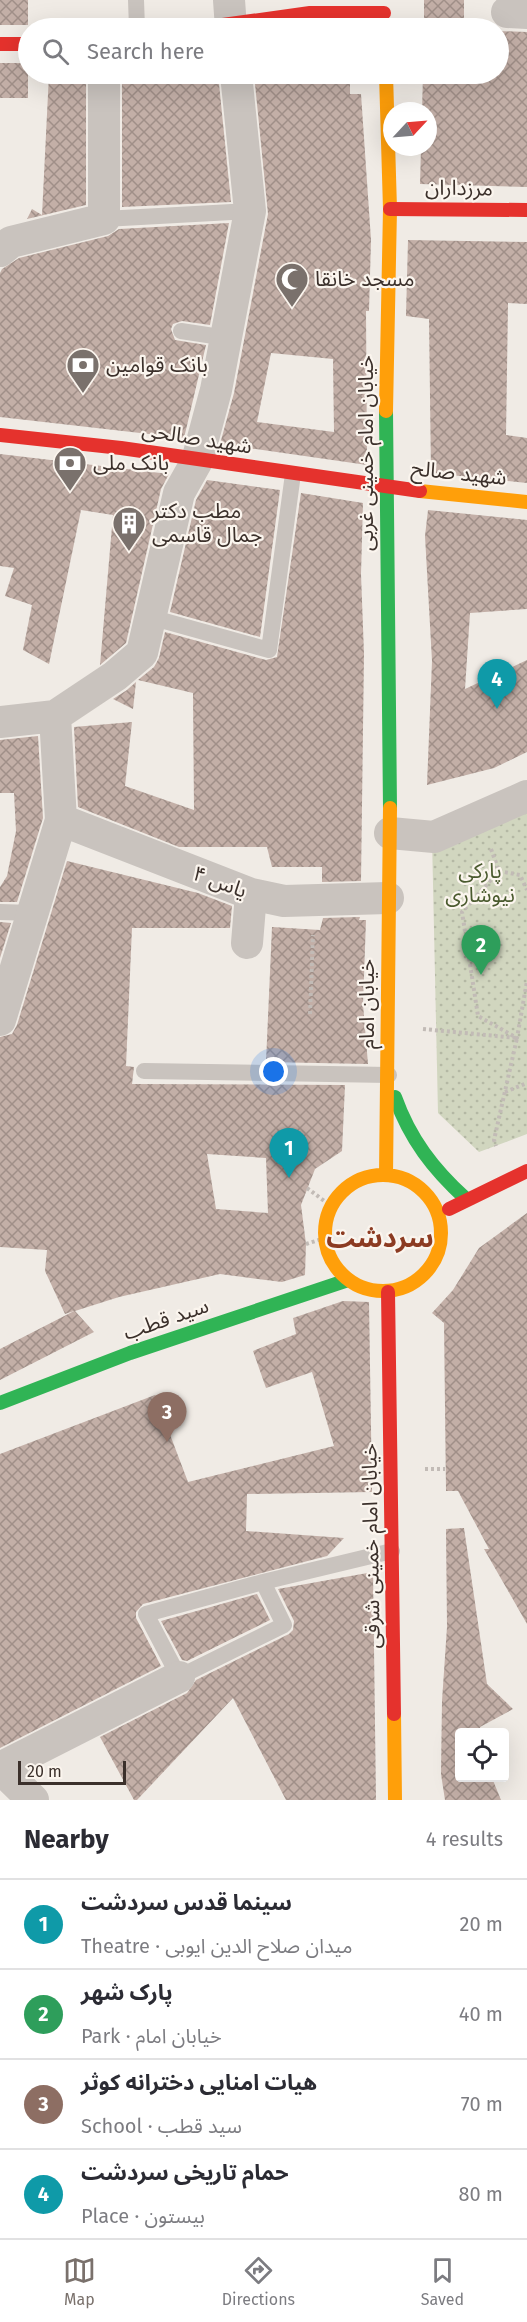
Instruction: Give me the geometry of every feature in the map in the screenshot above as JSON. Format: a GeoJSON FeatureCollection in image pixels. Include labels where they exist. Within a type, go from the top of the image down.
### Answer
{"type":"FeatureCollection","features":[{"type":"Feature","properties":{"kind":"main road"},"geometry":{"type":"LineString","coordinates":[[248,18],[384,7]]}},
{"type":"Feature","properties":{"kind":"main road"},"geometry":{"type":"LineString","coordinates":[[0,44],[18,44]]}},
{"type":"Feature","properties":{"kind":"main road","name":"خیابان امام خمینی غربی"},"geometry":{"type":"LineString","coordinates":[[386,84],[390,209],[386,487],[390,833]]}},
{"type":"Feature","properties":{"kind":"main road","name":"مرزداران"},"geometry":{"type":"LineString","coordinates":[[390,209],[527,210]]}},
{"type":"Feature","properties":{"kind":"main road","name":"شهید صالحی"},"geometry":{"type":"LineString","coordinates":[[0,435],[121,448],[386,487]]}},
{"type":"Feature","properties":{"kind":"main road","name":"شهید صالح"},"geometry":{"type":"LineString","coordinates":[[386,487],[527,502]]}},
{"type":"Feature","properties":{"kind":"main road","name":"خیابان امام"},"geometry":{"type":"LineString","coordinates":[[386,1174],[390,833]]}},
{"type":"Feature","properties":{"kind":"main road"},"geometry":{"type":"LineString","coordinates":[[388,1075],[405,1129],[441,1177],[466,1199]]}},
{"type":"Feature","properties":{"kind":"main road"},"geometry":{"type":"LineString","coordinates":[[439,1214],[466,1199],[527,1172]]}},
{"type":"Feature","properties":{"kind":"main road"},"geometry":{"type":"LineString","coordinates":[[386,1174],[406,1180],[424,1191],[439,1214],[442,1232],[440,1250],[432,1266],[420,1279],[405,1288],[388,1292],[374,1291],[348,1280],[336,1268],[325,1238],[327,1216],[341,1192],[354,1182],[369,1176],[386,1174]]}},
{"type":"Feature","properties":{"kind":"main road","name":"سید قطب"},"geometry":{"type":"LineString","coordinates":[[0,1403],[130,1353],[348,1280]]}},
{"type":"Feature","properties":{"kind":"main road","name":"خیابان امام خمینی شرقی"},"geometry":{"type":"LineString","coordinates":[[388,1292],[395,1800]]}},
{"type":"Feature","properties":{"kind":"street"},"geometry":{"type":"LineString","coordinates":[[0,251],[11,242],[104,219],[104,84]]}},
{"type":"Feature","properties":{"kind":"street"},"geometry":{"type":"LineString","coordinates":[[0,722],[56,716],[115,676],[142,653],[179,493],[197,461],[229,331],[250,211],[237,84]]}},
{"type":"Feature","properties":{"kind":"street"},"geometry":{"type":"LineString","coordinates":[[0,1020],[61,819],[56,716]]}},
{"type":"Feature","properties":{"kind":"street"},"geometry":{"type":"LineString","coordinates":[[390,833],[434,837],[527,796]]}},
{"type":"Feature","properties":{"kind":"street","name":"یاس ۴"},"geometry":{"type":"LineString","coordinates":[[61,819],[251,894],[284,901],[388,898]]}},
{"type":"Feature","properties":{"kind":"street"},"geometry":{"type":"LineString","coordinates":[[248,943],[251,894]]}},
{"type":"Feature","properties":{"kind":"street"},"geometry":{"type":"LineString","coordinates":[[33,1800],[0,1768],[179,1677]]}},
{"type":"Feature","properties":{"kind":"lane"},"geometry":{"type":"LineString","coordinates":[[136,0],[137,18]]}},
{"type":"Feature","properties":{"kind":"lane"},"geometry":{"type":"LineString","coordinates":[[104,219],[250,211]]}},
{"type":"Feature","properties":{"kind":"lane"},"geometry":{"type":"LineString","coordinates":[[181,332],[229,331]]}},
{"type":"Feature","properties":{"kind":"lane"},"geometry":{"type":"LineString","coordinates":[[150,617],[269,650],[293,474]]}},
{"type":"Feature","properties":{"kind":"lane"},"geometry":{"type":"LineString","coordinates":[[0,912],[33,913]]}},
{"type":"Feature","properties":{"kind":"lane"},"geometry":{"type":"LineString","coordinates":[[144,1071],[388,1075]]}},
{"type":"Feature","properties":{"kind":"lane"},"geometry":{"type":"LineString","coordinates":[[263,1582],[284,1625],[179,1677],[146,1614],[263,1582],[392,1551]]}},
{"type":"Feature","properties":{"kind":"path"},"geometry":{"type":"LineString","coordinates":[[517,1038],[478,1016],[462,912],[499,871],[520,875],[527,890]]}},
{"type":"Feature","properties":{"kind":"path"},"geometry":{"type":"LineString","coordinates":[[310,1014],[314,901]]}},
{"type":"Feature","properties":{"kind":"path"},"geometry":{"type":"LineString","coordinates":[[495,1140],[527,981]]}},
{"type":"Feature","properties":{"kind":"path"},"geometry":{"type":"LineString","coordinates":[[388,1026],[517,1038]]}},
{"type":"Feature","properties":{"kind":"path"},"geometry":{"type":"LineString","coordinates":[[519,1027],[527,1027]]}},
{"type":"Feature","properties":{"kind":"path"},"geometry":{"type":"LineString","coordinates":[[505,1092],[527,1083]]}},
{"type":"Feature","properties":{"kind":"path"},"geometry":{"type":"LineString","coordinates":[[307,1188],[331,1206]]}},
{"type":"Feature","properties":{"kind":"path"},"geometry":{"type":"LineString","coordinates":[[306,1244],[325,1238]]}},
{"type":"Feature","properties":{"kind":"green space","name":"پارکی نیوشاری"},"geometry":{"type":"Polygon","coordinates":[[[527,792],[527,1134],[479,1152],[438,1113],[432,838],[527,792]]]}},
{"type":"Feature","properties":{"kind":"building"},"geometry":{"type":"Polygon","coordinates":[[[0,0],[28,0],[28,18],[18,18],[18,25],[0,25],[0,0]]]}},
{"type":"Feature","properties":{"kind":"building"},"geometry":{"type":"Polygon","coordinates":[[[424,0],[464,0],[464,18],[424,18],[424,0]]]}},
{"type":"Feature","properties":{"kind":"building"},"geometry":{"type":"Polygon","coordinates":[[[509,31],[527,32],[527,187],[420,184],[421,156],[437,156],[437,102],[422,102],[423,84],[509,84],[509,31]]]}},
{"type":"Feature","properties":{"kind":"building"},"geometry":{"type":"Polygon","coordinates":[[[0,63],[18,63],[18,84],[28,84],[28,98],[0,98],[0,63]]]}},
{"type":"Feature","properties":{"kind":"building"},"geometry":{"type":"Polygon","coordinates":[[[49,84],[86,84],[86,205],[27,219],[32,209],[42,215],[49,84]]]}},
{"type":"Feature","properties":{"kind":"building"},"geometry":{"type":"Polygon","coordinates":[[[122,84],[219,84],[231,202],[122,207],[122,84]]]}},
{"type":"Feature","properties":{"kind":"building"},"geometry":{"type":"Polygon","coordinates":[[[255,84],[350,84],[350,94],[361,94],[371,240],[369,311],[366,311],[367,465],[220,444],[234,393],[268,214],[255,84]],[[271,353],[257,422],[334,432],[333,359],[271,353]]]}},
{"type":"Feature","properties":{"kind":"building"},"geometry":{"type":"Polygon","coordinates":[[[229,223],[210,325],[182,321],[173,324],[171,329],[175,340],[206,345],[184,438],[0,417],[0,273],[2,269],[19,258],[108,236],[119,229],[229,223]]]}},
{"type":"Feature","properties":{"kind":"building"},"geometry":{"type":"Polygon","coordinates":[[[408,240],[527,242],[527,304],[508,303],[506,435],[527,438],[527,483],[431,473],[429,319],[406,316],[408,240]]]}},
{"type":"Feature","properties":{"kind":"building"},"geometry":{"type":"Polygon","coordinates":[[[0,454],[169,474],[161,489],[126,643],[100,665],[113,515],[81,510],[49,664],[23,650],[32,605],[5,596],[14,568],[0,566],[0,454]]]}},
{"type":"Feature","properties":{"kind":"building"},"geometry":{"type":"Polygon","coordinates":[[[207,480],[280,490],[260,637],[170,612],[196,500],[207,480]]]}},
{"type":"Feature","properties":{"kind":"building"},"geometry":{"type":"Polygon","coordinates":[[[301,493],[363,503],[361,881],[322,882],[322,867],[272,867],[267,847],[179,847],[78,807],[74,727],[132,722],[125,786],[194,810],[193,693],[138,680],[154,667],[159,658],[165,632],[266,660],[277,657],[301,493]]]}},
{"type":"Feature","properties":{"kind":"building"},"geometry":{"type":"Polygon","coordinates":[[[428,510],[527,520],[527,609],[470,613],[465,689],[527,660],[527,752],[494,768],[427,785],[432,661],[425,536],[428,510]]]}},
{"type":"Feature","properties":{"kind":"building"},"geometry":{"type":"Polygon","coordinates":[[[136,682],[133,709],[113,699],[127,690],[136,682]]]}},
{"type":"Feature","properties":{"kind":"building"},"geometry":{"type":"Polygon","coordinates":[[[38,736],[43,818],[17,902],[0,902],[0,887],[7,876],[16,831],[14,793],[0,793],[0,740],[38,736]]]}},
{"type":"Feature","properties":{"kind":"building"},"geometry":{"type":"Polygon","coordinates":[[[67,861],[198,893],[232,906],[230,928],[132,928],[126,1066],[134,1067],[132,1084],[345,1085],[342,1151],[315,1169],[301,1205],[306,1244],[305,1275],[282,1282],[220,1274],[119,1297],[75,1311],[94,1332],[0,1380],[0,1349],[74,1311],[65,1314],[45,1271],[47,1250],[0,1247],[0,1037],[12,1034],[17,1025],[67,861]],[[207,1154],[216,1209],[268,1213],[266,1158],[207,1154]]]}},
{"type":"Feature","properties":{"kind":"building"},"geometry":{"type":"Polygon","coordinates":[[[360,917],[359,920],[366,920],[363,1004],[368,1064],[266,1062],[272,927],[320,930],[323,918],[360,917]]]}},
{"type":"Feature","properties":{"kind":"building"},"geometry":{"type":"Polygon","coordinates":[[[0,922],[11,923],[0,958],[0,922]]]}},
{"type":"Feature","properties":{"kind":"building"},"geometry":{"type":"Polygon","coordinates":[[[527,1213],[527,1624],[484,1549],[489,1549],[458,1491],[446,1491],[444,1323],[432,1313],[453,1290],[479,1248],[527,1213]]]}},
{"type":"Feature","properties":{"kind":"building"},"geometry":{"type":"Polygon","coordinates":[[[343,1301],[369,1302],[372,1492],[247,1494],[246,1531],[344,1538],[327,1556],[143,1604],[136,1612],[136,1618],[161,1666],[0,1748],[0,1454],[155,1395],[188,1482],[334,1446],[312,1372],[266,1388],[253,1351],[296,1334],[293,1318],[343,1301]]]}},
{"type":"Feature","properties":{"kind":"building"},"geometry":{"type":"Polygon","coordinates":[[[464,1528],[487,1684],[513,1709],[480,1728],[455,1728],[455,1782],[494,1782],[501,1800],[445,1800],[441,1774],[442,1701],[447,1627],[446,1529],[464,1528]]]}},
{"type":"Feature","properties":{"kind":"building"},"geometry":{"type":"Polygon","coordinates":[[[373,1572],[376,1800],[286,1800],[233,1698],[137,1800],[134,1800],[100,1737],[187,1693],[196,1680],[289,1634],[293,1630],[294,1621],[278,1589],[373,1572]]]}},
{"type":"Feature","properties":{"kind":"building"},"geometry":{"type":"Polygon","coordinates":[[[257,1594],[270,1620],[187,1661],[182,1660],[161,1621],[257,1594]]]}},
{"type":"Feature","properties":{"kind":"traffic: fast"},"geometry":{"type":"LineString","coordinates":[[386,411],[390,808]]}},
{"type":"Feature","properties":{"kind":"traffic: fast"},"geometry":{"type":"LineString","coordinates":[[395,1097],[415,1140],[433,1165],[466,1199]]}},
{"type":"Feature","properties":{"kind":"traffic: fast"},"geometry":{"type":"LineString","coordinates":[[0,1403],[130,1353],[348,1280]]}},
{"type":"Feature","properties":{"kind":"traffic: slow"},"geometry":{"type":"LineString","coordinates":[[386,84],[390,209],[386,411]]}},
{"type":"Feature","properties":{"kind":"traffic: slow"},"geometry":{"type":"LineString","coordinates":[[420,491],[527,502]]}},
{"type":"Feature","properties":{"kind":"traffic: slow"},"geometry":{"type":"LineString","coordinates":[[386,1175],[390,808]]}},
{"type":"Feature","properties":{"kind":"traffic: slow"},"geometry":{"type":"LineString","coordinates":[[383,1175],[405,1179],[424,1192],[437,1211],[441,1233],[437,1255],[424,1274],[405,1287],[383,1291],[361,1287],[342,1274],[329,1255],[325,1233],[329,1211],[342,1192],[361,1179],[383,1175]]}},
{"type":"Feature","properties":{"kind":"traffic: slow"},"geometry":{"type":"LineString","coordinates":[[394,1714],[395,1800]]}},
{"type":"Feature","properties":{"kind":"traffic: jam"},"geometry":{"type":"LineString","coordinates":[[274,18],[310,13],[384,13]]}},
{"type":"Feature","properties":{"kind":"traffic: jam"},"geometry":{"type":"LineString","coordinates":[[0,44],[18,44]]}},
{"type":"Feature","properties":{"kind":"traffic: jam"},"geometry":{"type":"LineString","coordinates":[[390,209],[527,210]]}},
{"type":"Feature","properties":{"kind":"traffic: jam"},"geometry":{"type":"LineString","coordinates":[[0,435],[121,448],[420,491]]}},
{"type":"Feature","properties":{"kind":"traffic: jam"},"geometry":{"type":"LineString","coordinates":[[449,1209],[527,1171]]}},
{"type":"Feature","properties":{"kind":"traffic: jam"},"geometry":{"type":"LineString","coordinates":[[388,1292],[394,1714]]}},
{"type":"Feature","properties":{"kind":"place","name":"مسجد خانقا"},"geometry":{"type":"Point","coordinates":[292,308]}},
{"type":"Feature","properties":{"kind":"place","name":"بانک قوامین"},"geometry":{"type":"Point","coordinates":[83,394]}},
{"type":"Feature","properties":{"kind":"place","name":"بانک ملی"},"geometry":{"type":"Point","coordinates":[70,492]}},
{"type":"Feature","properties":{"kind":"place","name":"مطب دکتر جمال قاسمی"},"geometry":{"type":"Point","coordinates":[129,552]}},
{"type":"Feature","properties":{"kind":"place","name":"حمام تاریخی سردشت"},"geometry":{"type":"Point","coordinates":[497,709]}},
{"type":"Feature","properties":{"kind":"place","name":"پارک شهر"},"geometry":{"type":"Point","coordinates":[481,975]}},
{"type":"Feature","properties":{"kind":"place","name":"سینما قدس سردشت"},"geometry":{"type":"Point","coordinates":[289,1178]}},
{"type":"Feature","properties":{"kind":"place","name":"هیات امنایی دخترانه کوثر"},"geometry":{"type":"Point","coordinates":[167,1442]}},
{"type":"Feature","properties":{"kind":"district","name":"سردشت"},"geometry":{"type":"Point","coordinates":[380,1238]}}]}
